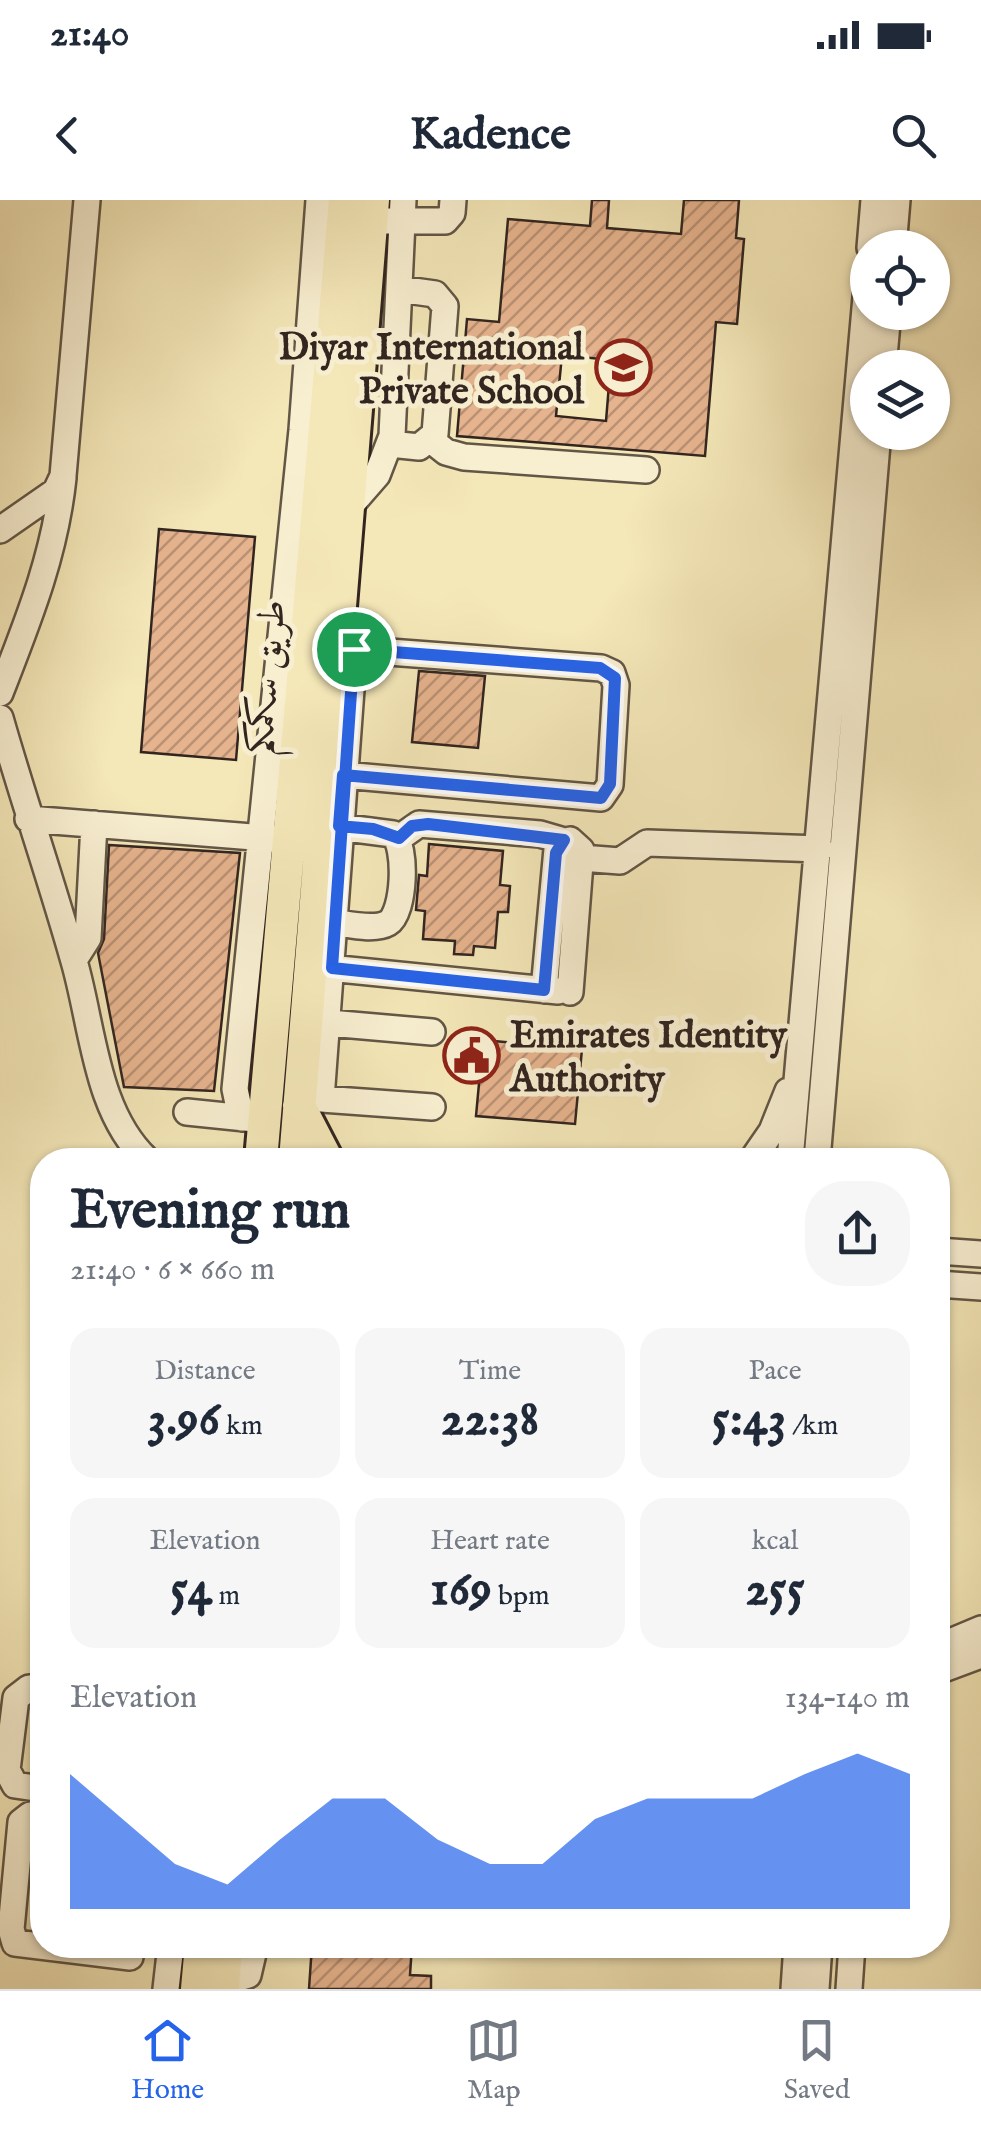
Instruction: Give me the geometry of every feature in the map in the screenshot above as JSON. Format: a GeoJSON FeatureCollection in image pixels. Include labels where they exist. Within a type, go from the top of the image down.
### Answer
{"type":"FeatureCollection","features":[{"type":"Feature","properties":{"kind":"main road","name":"طريق سكمكم"},"geometry":{"type":"LineString","coordinates":[[259,1148],[253,1119],[277,839],[345,200]]}},
{"type":"Feature","properties":{"kind":"main road","name":"طريق سكمكم"},"geometry":{"type":"LineString","coordinates":[[297,1148],[320,967],[345,649],[350,506],[387,210]]}},
{"type":"Feature","properties":{"kind":"main road"},"geometry":{"type":"LineString","coordinates":[[306,1100],[323,1148]]}},
{"type":"Feature","properties":{"kind":"main road"},"geometry":{"type":"LineString","coordinates":[[205,1958],[215,1987]]}},
{"type":"Feature","properties":{"kind":"main road"},"geometry":{"type":"LineString","coordinates":[[215,1987],[223,1958]]}},
{"type":"Feature","properties":{"kind":"street"},"geometry":{"type":"LineString","coordinates":[[0,693],[44,580],[58,526],[87,200]]}},
{"type":"Feature","properties":{"kind":"street"},"geometry":{"type":"LineString","coordinates":[[28,819],[277,839],[318,200]]}},
{"type":"Feature","properties":{"kind":"street"},"geometry":{"type":"LineString","coordinates":[[350,506],[377,476],[390,444],[399,290],[387,210],[445,221],[452,213],[453,200]]}},
{"type":"Feature","properties":{"kind":"street"},"geometry":{"type":"LineString","coordinates":[[872,230],[874,200]]}},
{"type":"Feature","properties":{"kind":"street"},"geometry":{"type":"LineString","coordinates":[[896,230],[898,200]]}},
{"type":"Feature","properties":{"kind":"street"},"geometry":{"type":"LineString","coordinates":[[390,444],[418,446],[431,440],[436,428],[445,306],[436,294],[399,290]]}},
{"type":"Feature","properties":{"kind":"street"},"geometry":{"type":"LineString","coordinates":[[791,1148],[863,330]]}},
{"type":"Feature","properties":{"kind":"street"},"geometry":{"type":"LineString","coordinates":[[431,440],[455,455],[646,470]]}},
{"type":"Feature","properties":{"kind":"street"},"geometry":{"type":"LineString","coordinates":[[818,1148],[876,450]]}},
{"type":"Feature","properties":{"kind":"street"},"geometry":{"type":"LineString","coordinates":[[0,530],[56,491],[63,476]]}},
{"type":"Feature","properties":{"kind":"street"},"geometry":{"type":"LineString","coordinates":[[343,775],[595,799],[606,795],[610,784],[616,684],[607,669],[345,649],[343,775],[332,922],[320,967],[329,1024],[306,1100],[432,1108]]}},
{"type":"Feature","properties":{"kind":"street"},"geometry":{"type":"LineString","coordinates":[[0,718],[74,960],[114,1114],[139,1148]]}},
{"type":"Feature","properties":{"kind":"street"},"geometry":{"type":"LineString","coordinates":[[74,960],[88,938],[94,824]]}},
{"type":"Feature","properties":{"kind":"street"},"geometry":{"type":"LineString","coordinates":[[399,838],[420,824],[540,834],[573,849],[620,861],[647,843],[819,854]]}},
{"type":"Feature","properties":{"kind":"street"},"geometry":{"type":"LineString","coordinates":[[339,826],[373,829],[399,838]]}},
{"type":"Feature","properties":{"kind":"street"},"geometry":{"type":"LineString","coordinates":[[332,922],[382,925],[395,916],[403,850],[399,838]]}},
{"type":"Feature","properties":{"kind":"street"},"geometry":{"type":"LineString","coordinates":[[320,967],[566,992],[556,853],[573,849]]}},
{"type":"Feature","properties":{"kind":"street"},"geometry":{"type":"LineString","coordinates":[[329,1024],[432,1032]]}},
{"type":"Feature","properties":{"kind":"street"},"geometry":{"type":"LineString","coordinates":[[760,1148],[772,1131],[799,1063]]}},
{"type":"Feature","properties":{"kind":"street"},"geometry":{"type":"LineString","coordinates":[[187,1112],[253,1119]]}},
{"type":"Feature","properties":{"kind":"street"},"geometry":{"type":"LineString","coordinates":[[950,1252],[981,1254]]}},
{"type":"Feature","properties":{"kind":"street"},"geometry":{"type":"LineString","coordinates":[[950,1285],[981,1287]]}},
{"type":"Feature","properties":{"kind":"street"},"geometry":{"type":"LineString","coordinates":[[950,1642],[981,1629]]}},
{"type":"Feature","properties":{"kind":"street"},"geometry":{"type":"LineString","coordinates":[[950,1667],[981,1655]]}},
{"type":"Feature","properties":{"kind":"street"},"geometry":{"type":"LineString","coordinates":[[30,1688],[16,1698],[7,1770],[15,1785],[30,1787]]}},
{"type":"Feature","properties":{"kind":"street"},"geometry":{"type":"LineString","coordinates":[[30,1816],[21,1822],[11,1937],[21,1948],[30,1948]]}},
{"type":"Feature","properties":{"kind":"street"},"geometry":{"type":"LineString","coordinates":[[166,1989],[169,1958]]}},
{"type":"Feature","properties":{"kind":"street"},"geometry":{"type":"LineString","coordinates":[[215,1987],[248,1974],[252,1958]]}},
{"type":"Feature","properties":{"kind":"street"},"geometry":{"type":"LineString","coordinates":[[794,1989],[796,1958]]}},
{"type":"Feature","properties":{"kind":"street"},"geometry":{"type":"LineString","coordinates":[[816,1989],[818,1958]]}},
{"type":"Feature","properties":{"kind":"street"},"geometry":{"type":"LineString","coordinates":[[849,1989],[851,1958]]}},
{"type":"Feature","properties":{"kind":"building"},"geometry":{"type":"Polygon","coordinates":[[[592,200],[609,200],[607,228],[681,234],[684,200],[739,200],[736,238],[744,239],[737,324],[716,322],[705,456],[457,436],[467,319],[499,322],[508,219],[590,226],[592,200]],[[562,355],[556,416],[606,421],[611,360],[562,355]]]}},
{"type":"Feature","properties":{"kind":"building"},"geometry":{"type":"Polygon","coordinates":[[[159,529],[255,537],[236,760],[141,752],[159,529]]]}},
{"type":"Feature","properties":{"kind":"building"},"geometry":{"type":"Polygon","coordinates":[[[419,671],[485,676],[478,748],[412,742],[419,671]]]}},
{"type":"Feature","properties":{"kind":"building"},"geometry":{"type":"Polygon","coordinates":[[[429,844],[503,851],[500,885],[510,886],[508,912],[498,912],[495,948],[474,946],[473,955],[454,954],[455,941],[423,939],[425,911],[416,910],[419,875],[427,876],[429,844]]]}},
{"type":"Feature","properties":{"kind":"building"},"geometry":{"type":"Polygon","coordinates":[[[109,845],[240,853],[214,1091],[124,1087],[98,953],[104,939],[109,845]]]}},
{"type":"Feature","properties":{"kind":"building"},"geometry":{"type":"Polygon","coordinates":[[[483,1040],[582,1049],[575,1124],[476,1116],[483,1040]]]}},
{"type":"Feature","properties":{"kind":"building"},"geometry":{"type":"Polygon","coordinates":[[[311,1958],[411,1958],[410,1975],[431,1976],[431,1989],[309,1989],[311,1958]]]}},
{"type":"Feature","properties":{"kind":"place","name":"Diyar International Private School"},"geometry":{"type":"Point","coordinates":[623,368]}},
{"type":"Feature","properties":{"kind":"place","name":"Emirates Identity Authority"},"geometry":{"type":"Point","coordinates":[471,1056]}},
{"type":"Feature","properties":{"kind":"route"},"geometry":{"type":"LineString","coordinates":[[354,649],[343,775],[339,826],[330,956],[332,968],[544,990],[556,853],[564,840],[540,834],[428,824],[412,826],[399,838],[373,829],[339,826],[343,775],[601,798],[610,784],[615,678],[607,669],[600,668],[354,649]]}}]}
